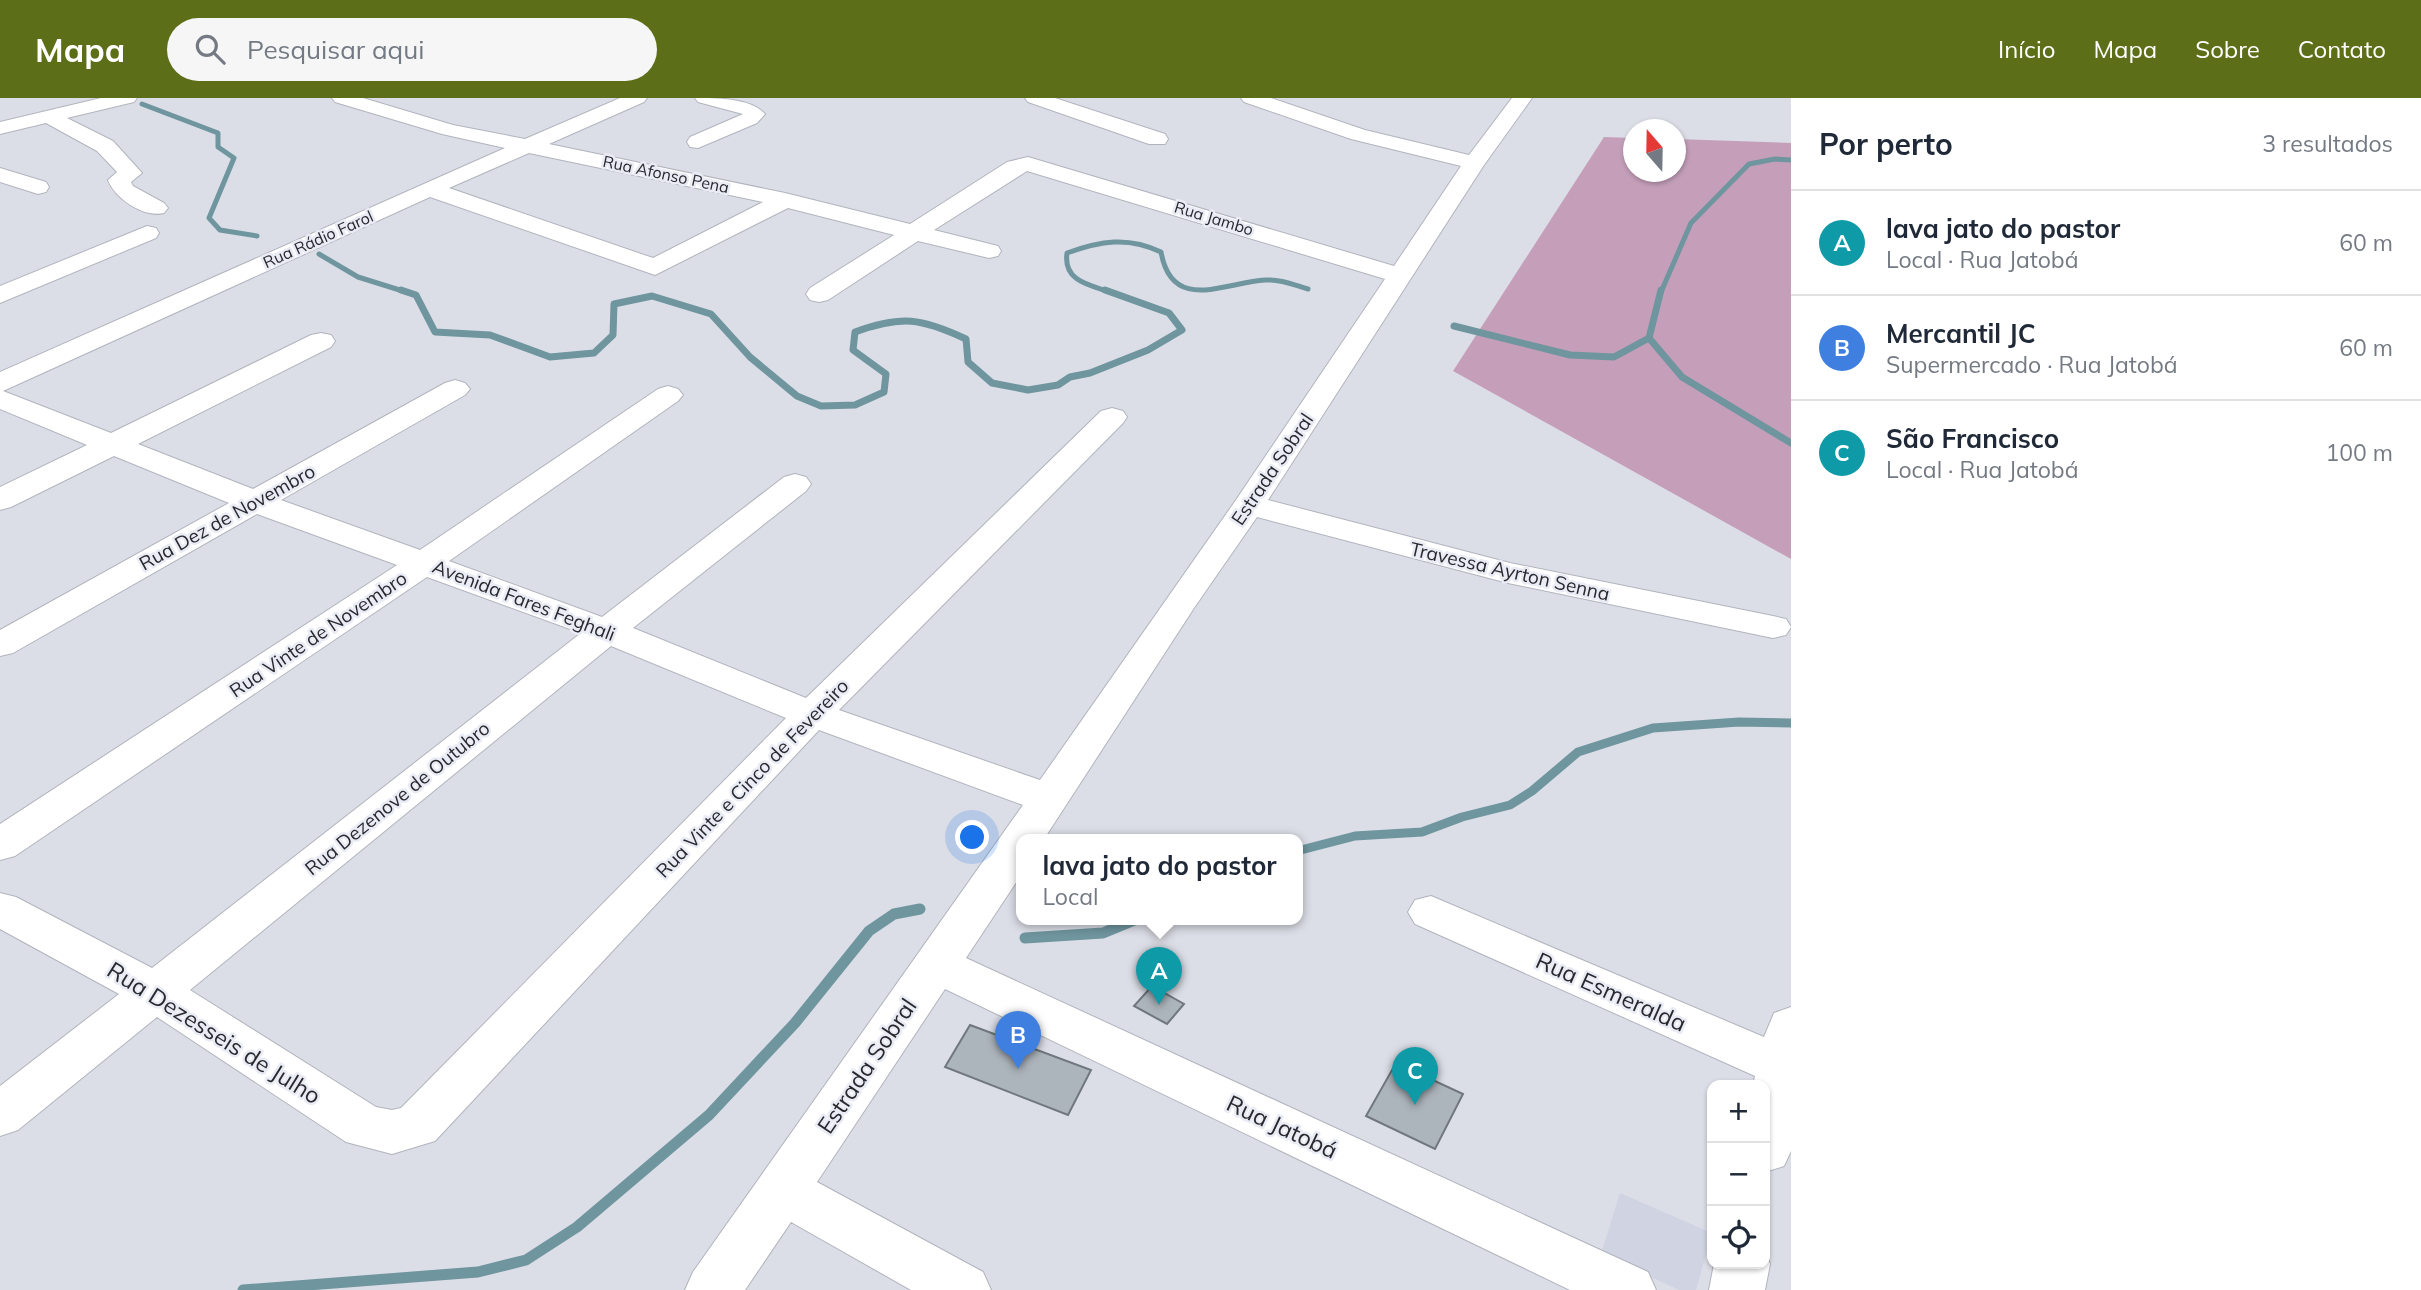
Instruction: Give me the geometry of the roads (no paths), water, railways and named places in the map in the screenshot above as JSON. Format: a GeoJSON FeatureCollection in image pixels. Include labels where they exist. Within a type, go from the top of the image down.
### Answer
{"type":"FeatureCollection","features":[{"type":"Feature","properties":{"kind":"street"},"geometry":{"type":"LineString","coordinates":[[0,128],[127,98]]}},
{"type":"Feature","properties":{"kind":"street","name":"Rua Afonso Pena"},"geometry":{"type":"LineString","coordinates":[[342,98],[449,130],[785,200],[989,251]]}},
{"type":"Feature","properties":{"kind":"street"},"geometry":{"type":"LineString","coordinates":[[373,108],[400,98]]}},
{"type":"Feature","properties":{"kind":"street"},"geometry":{"type":"LineString","coordinates":[[698,142],[750,120],[755,114],[749,109],[705,98]]}},
{"type":"Feature","properties":{"kind":"street"},"geometry":{"type":"LineString","coordinates":[[1035,98],[1157,139]]}},
{"type":"Feature","properties":{"kind":"street"},"geometry":{"type":"LineString","coordinates":[[1251,98],[1358,135],[1474,163]]}},
{"type":"Feature","properties":{"kind":"street","name":"Estrada Sobral"},"geometry":{"type":"LineString","coordinates":[[1025,834],[1176,608],[1249,506],[1474,163],[1522,98]]}},
{"type":"Feature","properties":{"kind":"street","name":"Rua Rádio Farol"},"geometry":{"type":"LineString","coordinates":[[0,383],[628,99]]}},
{"type":"Feature","properties":{"kind":"street"},"geometry":{"type":"LineString","coordinates":[[1287,110],[1320,101]]}},
{"type":"Feature","properties":{"kind":"street"},"geometry":{"type":"LineString","coordinates":[[47,116],[105,146],[131,173],[119,180],[123,190],[156,208]]}},
{"type":"Feature","properties":{"kind":"street","name":"Rua Jambo"},"geometry":{"type":"LineString","coordinates":[[915,234],[1011,170],[1025,164],[1149,198],[1401,276]]}},
{"type":"Feature","properties":{"kind":"street"},"geometry":{"type":"LineString","coordinates":[[0,175],[38,187]]}},
{"type":"Feature","properties":{"kind":"street"},"geometry":{"type":"LineString","coordinates":[[429,189],[655,267],[785,200]]}},
{"type":"Feature","properties":{"kind":"street"},"geometry":{"type":"LineString","coordinates":[[0,295],[147,233]]}},
{"type":"Feature","properties":{"kind":"street"},"geometry":{"type":"LineString","coordinates":[[819,294],[915,234]]}},
{"type":"Feature","properties":{"kind":"street"},"geometry":{"type":"LineString","coordinates":[[0,272],[33,283]]}},
{"type":"Feature","properties":{"kind":"street"},"geometry":{"type":"LineString","coordinates":[[0,500],[321,341]]}},
{"type":"Feature","properties":{"kind":"street","name":"Rua Dez de Novembro"},"geometry":{"type":"LineString","coordinates":[[0,645],[455,389]]}},
{"type":"Feature","properties":{"kind":"street","name":"Rua Vinte de Novembro"},"geometry":{"type":"LineString","coordinates":[[0,845],[424,563],[668,395]]}},
{"type":"Feature","properties":{"kind":"street","name":"Avenida Fares Feghali"},"geometry":{"type":"LineString","coordinates":[[0,399],[253,501],[605,630],[812,714],[1050,799]]}},
{"type":"Feature","properties":{"kind":"street","name":"Rua Vinte e Cinco de Fevereiro"},"geometry":{"type":"LineString","coordinates":[[392,1132],[417,1126],[812,714],[1112,417]]}},
{"type":"Feature","properties":{"kind":"street","name":"Rua Dezenove de Outubro"},"geometry":{"type":"LineString","coordinates":[[0,1115],[605,630],[796,484]]}},
{"type":"Feature","properties":{"kind":"street","name":"Travessa Ayrton Senna"},"geometry":{"type":"LineString","coordinates":[[1249,506],[1507,573],[1773,627]]}},
{"type":"Feature","properties":{"kind":"street","name":"Estrada Sobral"},"geometry":{"type":"LineString","coordinates":[[713,1290],[1016,847]]}},
{"type":"Feature","properties":{"kind":"street","name":"Rua Dezesseis de Julho"},"geometry":{"type":"LineString","coordinates":[[0,909],[156,992],[364,1127],[392,1132]]}},
{"type":"Feature","properties":{"kind":"street","name":"Rua Esmeralda"},"geometry":{"type":"LineString","coordinates":[[1431,912],[1788,1054]]}},
{"type":"Feature","properties":{"kind":"street","name":"Rua Jatobá"},"geometry":{"type":"LineString","coordinates":[[936,964],[1628,1290]]}},
{"type":"Feature","properties":{"kind":"street"},"geometry":{"type":"LineString","coordinates":[[1767,1143],[1788,1054]]}},
{"type":"Feature","properties":{"kind":"street"},"geometry":{"type":"LineString","coordinates":[[783,1190],[963,1290]]}},
{"type":"Feature","properties":{"kind":"street"},"geometry":{"type":"LineString","coordinates":[[1737,1290],[1741,1269]]}},
{"type":"Feature","properties":{"kind":"waterway"},"geometry":{"type":"LineString","coordinates":[[142,104],[218,133],[218,147],[234,158],[209,218],[220,230],[257,236]]}},
{"type":"Feature","properties":{"kind":"waterway"},"geometry":{"type":"LineString","coordinates":[[1661,292],[1691,223],[1749,164],[1775,159],[1791,160]]}},
{"type":"Feature","properties":{"kind":"waterway"},"geometry":{"type":"LineString","coordinates":[[1110,292],[1086,284],[1073,276],[1069,270],[1067,253],[1103,243],[1125,242],[1161,252],[1167,271],[1176,283],[1188,288],[1217,289],[1271,280],[1308,289]]}},
{"type":"Feature","properties":{"kind":"waterway"},"geometry":{"type":"LineString","coordinates":[[319,254],[358,277],[406,292]]}},
{"type":"Feature","properties":{"kind":"waterway"},"geometry":{"type":"LineString","coordinates":[[401,290],[416,295],[435,332],[490,335],[550,357],[594,353],[613,335],[614,304],[652,296],[711,314],[750,357],[797,396],[821,406],[855,405],[884,392],[886,374],[853,350],[855,332],[886,323],[923,323],[966,339],[968,362],[992,383],[1028,390],[1058,385],[1070,377],[1090,373],[1148,350],[1182,330],[1169,313],[1105,290]]}},
{"type":"Feature","properties":{"kind":"waterway"},"geometry":{"type":"LineString","coordinates":[[1649,338],[1661,290]]}},
{"type":"Feature","properties":{"kind":"waterway"},"geometry":{"type":"LineString","coordinates":[[1454,326],[1570,355],[1614,357],[1649,338]]}},
{"type":"Feature","properties":{"kind":"waterway"},"geometry":{"type":"LineString","coordinates":[[1649,338],[1682,377],[1791,443]]}},
{"type":"Feature","properties":{"kind":"waterway"},"geometry":{"type":"LineString","coordinates":[[1303,849],[1355,836],[1422,832],[1462,817],[1510,805],[1532,791],[1578,752],[1653,728],[1739,722],[1791,723]]}},
{"type":"Feature","properties":{"kind":"waterway"},"geometry":{"type":"LineString","coordinates":[[243,1290],[478,1272],[526,1260],[577,1227],[709,1115],[795,1023],[869,931],[894,914],[920,909]]}},
{"type":"Feature","properties":{"kind":"waterway"},"geometry":{"type":"LineString","coordinates":[[1025,938],[1103,933],[1122,925]]}},
{"type":"Feature","properties":{"kind":"place","name":"lava jato do pastor"},"geometry":{"type":"Point","coordinates":[1159,1005]}},
{"type":"Feature","properties":{"kind":"place","name":"Mercantil JC"},"geometry":{"type":"Point","coordinates":[1018,1069]}},
{"type":"Feature","properties":{"kind":"place","name":"São Francisco"},"geometry":{"type":"Point","coordinates":[1415,1105]}}]}
